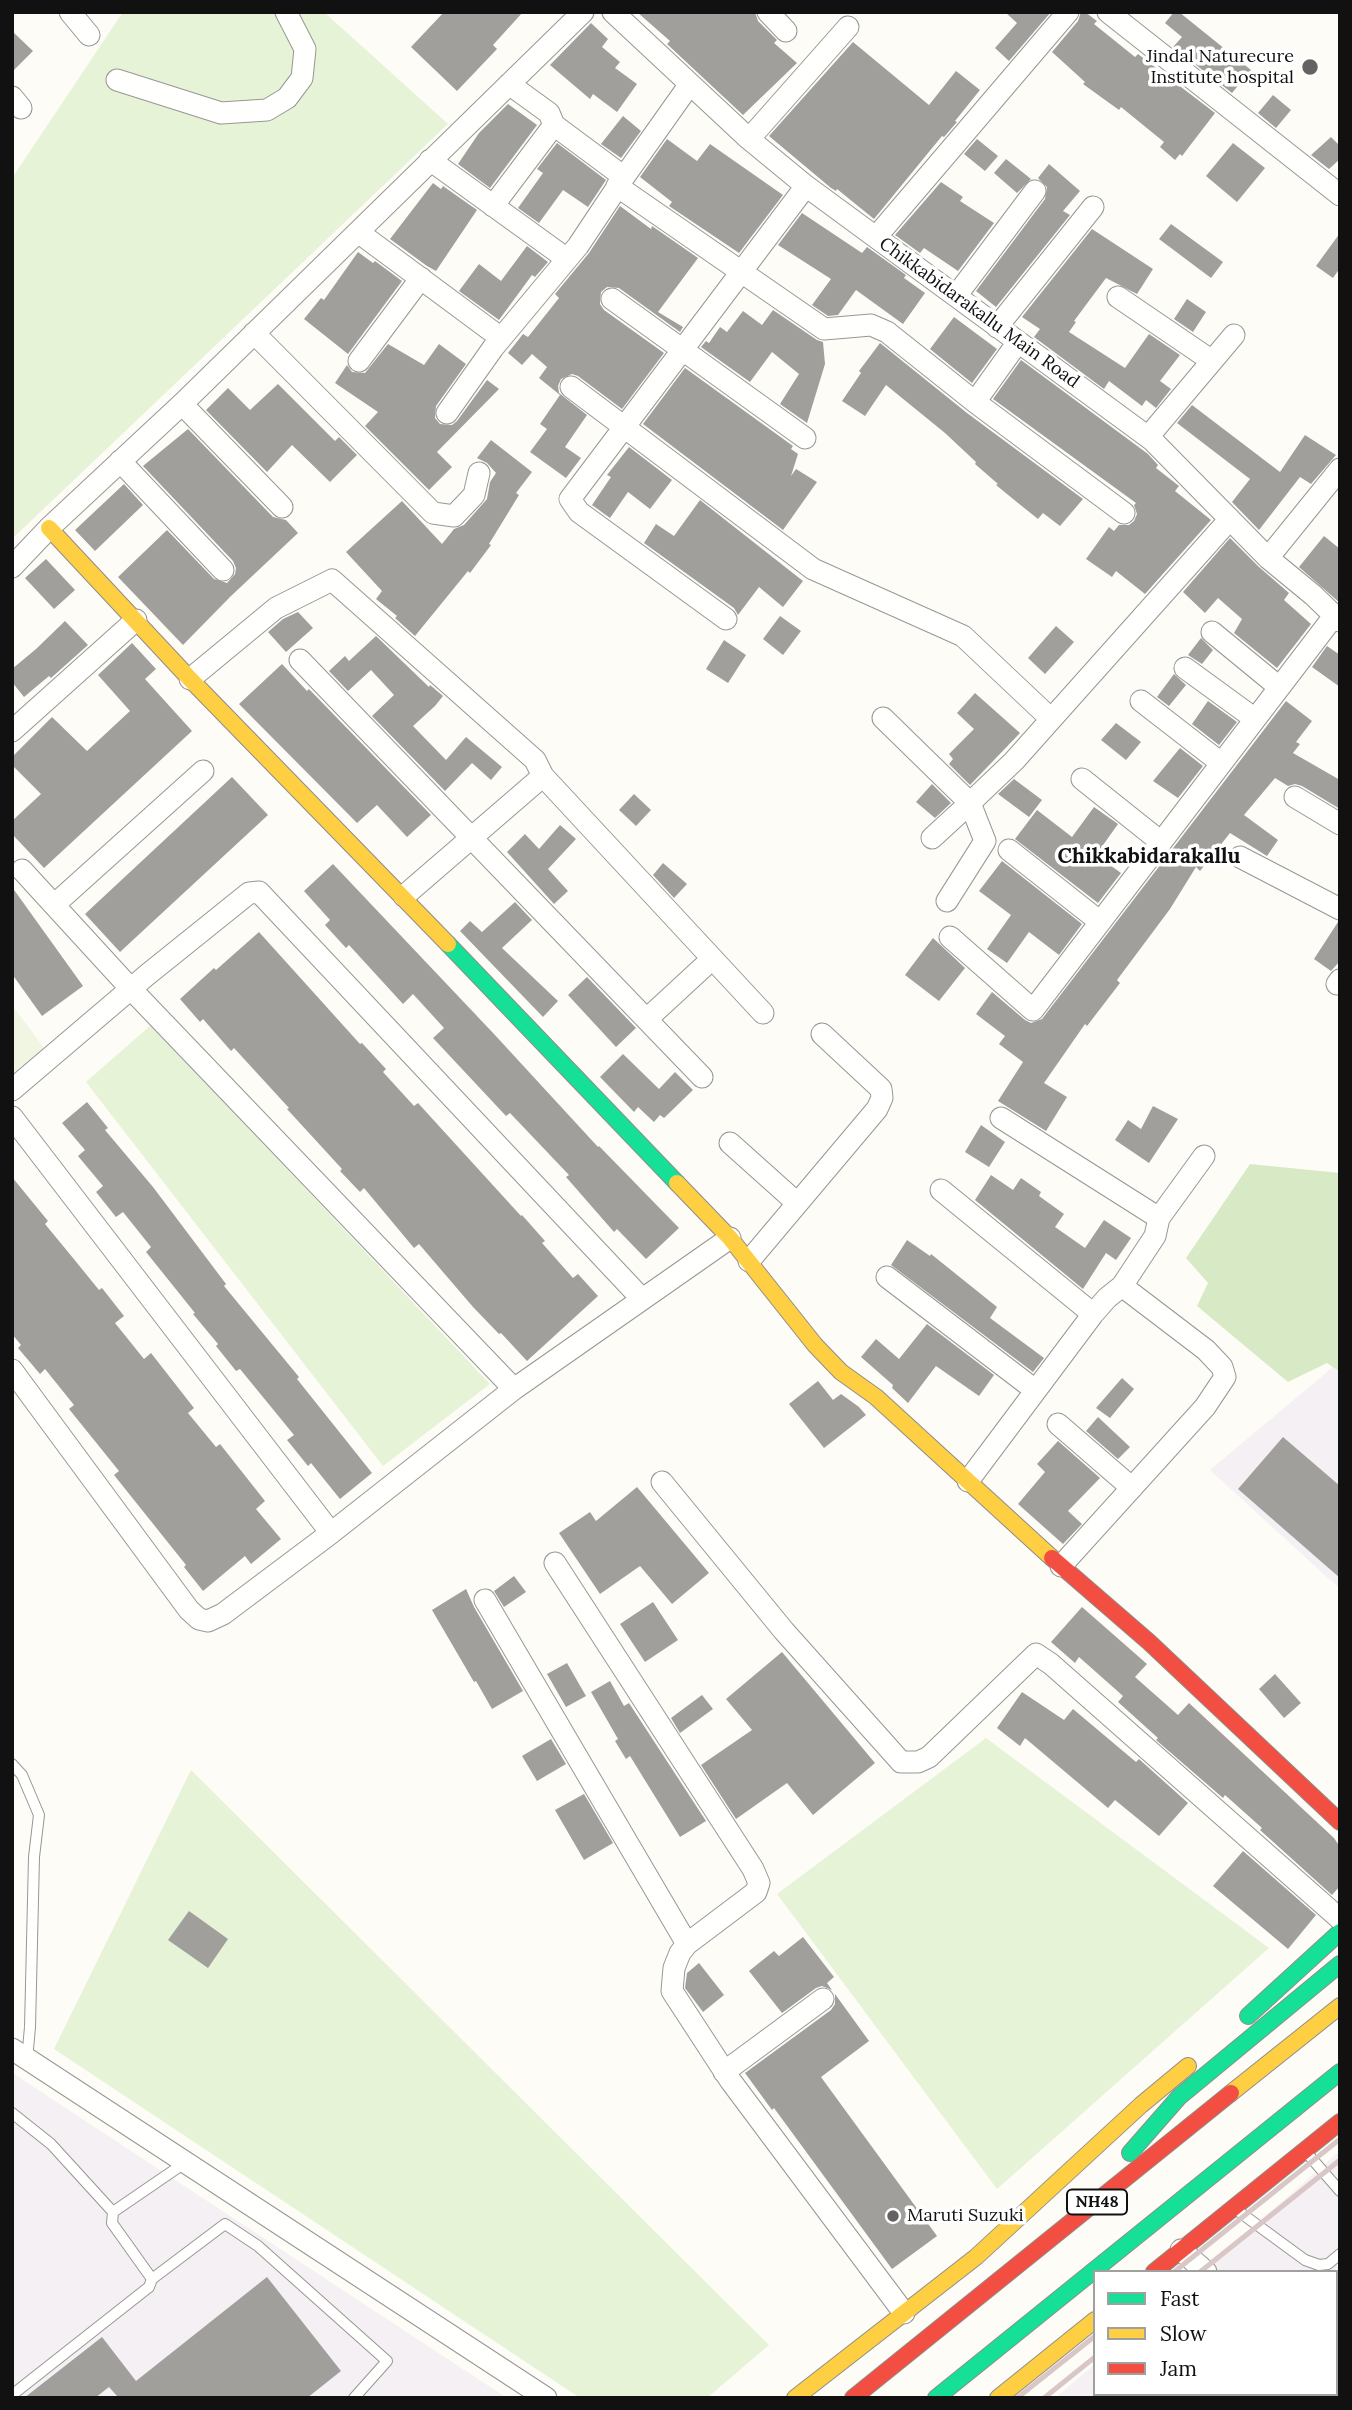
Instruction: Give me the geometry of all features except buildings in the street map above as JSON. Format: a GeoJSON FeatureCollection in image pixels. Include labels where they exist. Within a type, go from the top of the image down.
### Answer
{"type":"FeatureCollection","features":[{"type":"Feature","properties":{"kind":"main road"},"geometry":{"type":"LineString","coordinates":[[49,528],[190,679],[404,896],[730,1238],[815,1345],[841,1372],[876,1397],[1061,1566],[1149,1642],[1340,1822]]}},
{"type":"Feature","properties":{"kind":"main road"},"geometry":{"type":"LineString","coordinates":[[1231,2030],[1340,1933]]}},
{"type":"Feature","properties":{"kind":"main road"},"geometry":{"type":"LineString","coordinates":[[1086,2210],[1152,2126],[1179,2097],[1340,1964]]}},
{"type":"Feature","properties":{"kind":"main road","name":"NH48"},"geometry":{"type":"LineString","coordinates":[[853,2398],[1340,2006]]}},
{"type":"Feature","properties":{"kind":"main road"},"geometry":{"type":"LineString","coordinates":[[795,2398],[976,2257],[1141,2105],[1201,2055]]}},
{"type":"Feature","properties":{"kind":"main road","name":"NH48"},"geometry":{"type":"LineString","coordinates":[[1095,2270],[1340,2072]]}},
{"type":"Feature","properties":{"kind":"main road"},"geometry":{"type":"LineString","coordinates":[[1156,2270],[1340,2122]]}},
{"type":"Feature","properties":{"kind":"main road","name":"NH48"},"geometry":{"type":"LineString","coordinates":[[936,2398],[1093,2271]]}},
{"type":"Feature","properties":{"kind":"main road"},"geometry":{"type":"LineString","coordinates":[[998,2398],[1093,2322]]}},
{"type":"Feature","properties":{"kind":"street"},"geometry":{"type":"LineString","coordinates":[[70,12],[89,35]]}},
{"type":"Feature","properties":{"kind":"street"},"geometry":{"type":"LineString","coordinates":[[117,80],[221,113],[267,110],[288,98],[302,78],[305,49],[286,12]]}},
{"type":"Feature","properties":{"kind":"street"},"geometry":{"type":"LineString","coordinates":[[12,567],[49,528],[182,404],[583,12]]}},
{"type":"Feature","properties":{"kind":"street","name":"Chikkabidarakallu Main Road"},"geometry":{"type":"LineString","coordinates":[[613,12],[749,139],[806,186],[1148,437],[1268,558],[1337,619]]}},
{"type":"Feature","properties":{"kind":"street"},"geometry":{"type":"LineString","coordinates":[[768,12],[786,31]]}},
{"type":"Feature","properties":{"kind":"street"},"geometry":{"type":"LineString","coordinates":[[876,237],[1068,12]]}},
{"type":"Feature","properties":{"kind":"street"},"geometry":{"type":"LineString","coordinates":[[1108,12],[1340,195]]}},
{"type":"Feature","properties":{"kind":"street"},"geometry":{"type":"LineString","coordinates":[[749,139],[848,27]]}},
{"type":"Feature","properties":{"kind":"street"},"geometry":{"type":"LineString","coordinates":[[509,84],[549,113],[555,125],[621,181],[742,272],[824,329],[871,325],[887,332],[975,402],[1124,513]]}},
{"type":"Feature","properties":{"kind":"street"},"geometry":{"type":"LineString","coordinates":[[447,413],[501,338],[568,259],[690,85]]}},
{"type":"Feature","properties":{"kind":"street"},"geometry":{"type":"LineString","coordinates":[[493,206],[555,125]]}},
{"type":"Feature","properties":{"kind":"street"},"geometry":{"type":"LineString","coordinates":[[430,160],[568,259]]}},
{"type":"Feature","properties":{"kind":"street"},"geometry":{"type":"LineString","coordinates":[[726,619],[579,512],[570,499],[806,186]]}},
{"type":"Feature","properties":{"kind":"street"},"geometry":{"type":"LineString","coordinates":[[956,296],[1035,191]]}},
{"type":"Feature","properties":{"kind":"street"},"geometry":{"type":"LineString","coordinates":[[997,327],[1093,207]]}},
{"type":"Feature","properties":{"kind":"street"},"geometry":{"type":"LineString","coordinates":[[358,232],[501,338]]}},
{"type":"Feature","properties":{"kind":"street"},"geometry":{"type":"LineString","coordinates":[[359,361],[421,278]]}},
{"type":"Feature","properties":{"kind":"street"},"geometry":{"type":"LineString","coordinates":[[1118,297],[1212,361]]}},
{"type":"Feature","properties":{"kind":"street"},"geometry":{"type":"LineString","coordinates":[[612,299],[805,438]]}},
{"type":"Feature","properties":{"kind":"street"},"geometry":{"type":"LineString","coordinates":[[254,333],[433,513],[454,516],[474,495],[479,473]]}},
{"type":"Feature","properties":{"kind":"street"},"geometry":{"type":"LineString","coordinates":[[1148,437],[1234,335]]}},
{"type":"Feature","properties":{"kind":"street"},"geometry":{"type":"LineString","coordinates":[[975,402],[1018,342]]}},
{"type":"Feature","properties":{"kind":"street"},"geometry":{"type":"LineString","coordinates":[[571,387],[813,569],[963,636],[1051,719]]}},
{"type":"Feature","properties":{"kind":"street"},"geometry":{"type":"LineString","coordinates":[[182,404],[282,507]]}},
{"type":"Feature","properties":{"kind":"street"},"geometry":{"type":"LineString","coordinates":[[120,461],[223,570]]}},
{"type":"Feature","properties":{"kind":"street"},"geometry":{"type":"LineString","coordinates":[[1268,558],[1340,469]]}},
{"type":"Feature","properties":{"kind":"street"},"geometry":{"type":"LineString","coordinates":[[932,838],[1014,761],[1230,519]]}},
{"type":"Feature","properties":{"kind":"street"},"geometry":{"type":"LineString","coordinates":[[190,679],[276,608],[332,580],[535,760],[543,776],[763,1013]]}},
{"type":"Feature","properties":{"kind":"street"},"geometry":{"type":"LineString","coordinates":[[950,937],[1033,1010],[1279,687],[1337,619]]}},
{"type":"Feature","properties":{"kind":"street"},"geometry":{"type":"LineString","coordinates":[[12,731],[136,620]]}},
{"type":"Feature","properties":{"kind":"street"},"geometry":{"type":"LineString","coordinates":[[1212,632],[1279,687]]}},
{"type":"Feature","properties":{"kind":"street"},"geometry":{"type":"LineString","coordinates":[[300,660],[702,1077]]}},
{"type":"Feature","properties":{"kind":"street"},"geometry":{"type":"LineString","coordinates":[[1185,668],[1255,719]]}},
{"type":"Feature","properties":{"kind":"street"},"geometry":{"type":"LineString","coordinates":[[1141,701],[1221,763]]}},
{"type":"Feature","properties":{"kind":"street"},"geometry":{"type":"LineString","coordinates":[[883,718],[970,803],[985,841],[947,901]]}},
{"type":"Feature","properties":{"kind":"street"},"geometry":{"type":"LineString","coordinates":[[54,905],[203,771]]}},
{"type":"Feature","properties":{"kind":"street"},"geometry":{"type":"LineString","coordinates":[[404,896],[543,776]]}},
{"type":"Feature","properties":{"kind":"street"},"geometry":{"type":"LineString","coordinates":[[1082,779],[1161,842]]}},
{"type":"Feature","properties":{"kind":"street"},"geometry":{"type":"LineString","coordinates":[[1295,797],[1340,824]]}},
{"type":"Feature","properties":{"kind":"street"},"geometry":{"type":"LineString","coordinates":[[1009,850],[1100,921]]}},
{"type":"Feature","properties":{"kind":"street"},"geometry":{"type":"LineString","coordinates":[[1240,857],[1340,909]]}},
{"type":"Feature","properties":{"kind":"street"},"geometry":{"type":"LineString","coordinates":[[22,870],[131,989],[514,1389]]}},
{"type":"Feature","properties":{"kind":"street"},"geometry":{"type":"LineString","coordinates":[[12,1090],[131,989],[249,892],[254,891],[263,894],[642,1299]]}},
{"type":"Feature","properties":{"kind":"street"},"geometry":{"type":"LineString","coordinates":[[647,1019],[712,959]]}},
{"type":"Feature","properties":{"kind":"street"},"geometry":{"type":"LineString","coordinates":[[749,1261],[877,1109],[882,1098],[881,1089],[822,1034]]}},
{"type":"Feature","properties":{"kind":"street"},"geometry":{"type":"LineString","coordinates":[[12,1117],[331,1533]]}},
{"type":"Feature","properties":{"kind":"street"},"geometry":{"type":"LineString","coordinates":[[1001,1118],[1158,1218]]}},
{"type":"Feature","properties":{"kind":"street"},"geometry":{"type":"LineString","coordinates":[[730,1143],[797,1203]]}},
{"type":"Feature","properties":{"kind":"street"},"geometry":{"type":"LineString","coordinates":[[968,1481],[1093,1314],[1107,1297],[1122,1286],[1155,1236],[1158,1218],[1205,1156]]}},
{"type":"Feature","properties":{"kind":"street"},"geometry":{"type":"LineString","coordinates":[[940,1190],[1093,1314]]}},
{"type":"Feature","properties":{"kind":"street"},"geometry":{"type":"LineString","coordinates":[[12,1370],[189,1610],[199,1619],[208,1621],[223,1614],[331,1533],[514,1389],[730,1238]]}},
{"type":"Feature","properties":{"kind":"street"},"geometry":{"type":"LineString","coordinates":[[887,1276],[1035,1390]]}},
{"type":"Feature","properties":{"kind":"street"},"geometry":{"type":"LineString","coordinates":[[1061,1566],[1205,1407],[1225,1377],[1223,1367],[1206,1350],[1122,1286]]}},
{"type":"Feature","properties":{"kind":"street"},"geometry":{"type":"LineString","coordinates":[[1058,1424],[1132,1488]]}},
{"type":"Feature","properties":{"kind":"street"},"geometry":{"type":"LineString","coordinates":[[662,1482],[784,1631],[901,1762],[918,1762],[929,1757],[1036,1654],[1051,1664],[1340,1919]]}},
{"type":"Feature","properties":{"kind":"street"},"geometry":{"type":"LineString","coordinates":[[555,1563],[753,1869],[759,1883],[756,1892],[687,1944],[674,1968],[672,1991],[724,2072],[904,2313]]}},
{"type":"Feature","properties":{"kind":"street"},"geometry":{"type":"LineString","coordinates":[[485,1600],[687,1944]]}},
{"type":"Feature","properties":{"kind":"street"},"geometry":{"type":"LineString","coordinates":[[724,2072],[823,2000]]}},
{"type":"Feature","properties":{"kind":"street"},"geometry":{"type":"LineString","coordinates":[[20,2054],[546,2398]]}},
{"type":"Feature","properties":{"kind":"street"},"geometry":{"type":"LineString","coordinates":[[1181,2250],[1204,2270]]}},
{"type":"Feature","properties":{"kind":"lane"},"geometry":{"type":"LineString","coordinates":[[12,1764],[22,1775],[39,1815],[34,1857],[30,2027],[20,2054]]}},
{"type":"Feature","properties":{"kind":"lane"},"geometry":{"type":"LineString","coordinates":[[12,2113],[51,2144],[113,2213],[112,2223],[152,2279]]}},
{"type":"Feature","properties":{"kind":"lane"},"geometry":{"type":"LineString","coordinates":[[1305,2150],[1340,2191]]}},
{"type":"Feature","properties":{"kind":"lane"},"geometry":{"type":"LineString","coordinates":[[113,2213],[186,2162]]}},
{"type":"Feature","properties":{"kind":"lane"},"geometry":{"type":"LineString","coordinates":[[1233,2208],[1312,2263],[1328,2264],[1340,2254]]}},
{"type":"Feature","properties":{"kind":"lane"},"geometry":{"type":"LineString","coordinates":[[12,2395],[149,2287],[152,2279],[225,2224],[258,2246],[387,2361],[354,2398]]}},
{"type":"Feature","properties":{"kind":"shaded area"},"geometry":{"type":"Polygon","coordinates":[[[1333,1367],[1340,1372],[1340,1589],[1210,1470],[1333,1367]]]}},
{"type":"Feature","properties":{"kind":"shaded area"},"geometry":{"type":"Polygon","coordinates":[[[12,2071],[17,2076],[507,2398],[12,2398],[12,2071]]]}},
{"type":"Feature","properties":{"kind":"shaded area"},"geometry":{"type":"Polygon","coordinates":[[[1340,2151],[1340,2398],[1055,2398],[1093,2366],[1093,2396],[1338,2396],[1338,2270],[1203,2270],[1340,2151]]]}},
{"type":"Feature","properties":{"kind":"green space"},"geometry":{"type":"Polygon","coordinates":[[[123,12],[324,12],[448,124],[12,539],[12,178],[123,12]]]}},
{"type":"Feature","properties":{"kind":"green space"},"geometry":{"type":"Polygon","coordinates":[[[12,1005],[47,1052],[12,1078],[12,1005]]]}},
{"type":"Feature","properties":{"kind":"green space"},"geometry":{"type":"Polygon","coordinates":[[[151,1025],[490,1384],[383,1466],[86,1082],[151,1025]]]}},
{"type":"Feature","properties":{"kind":"green space"},"geometry":{"type":"Polygon","coordinates":[[[1250,1164],[1340,1173],[1340,1372],[1327,1363],[1288,1382],[1197,1306],[1208,1283],[1186,1258],[1250,1164]]]}},
{"type":"Feature","properties":{"kind":"green space"},"geometry":{"type":"Polygon","coordinates":[[[986,1738],[1269,1948],[997,2189],[777,1894],[986,1738]]]}},
{"type":"Feature","properties":{"kind":"green space"},"geometry":{"type":"Polygon","coordinates":[[[191,1770],[769,2345],[707,2398],[580,2398],[54,2049],[191,1770]]]}},
{"type":"Feature","properties":{"kind":"railway"},"geometry":{"type":"LineString","coordinates":[[1176,2270],[1340,2139]]}},
{"type":"Feature","properties":{"kind":"railway"},"geometry":{"type":"LineString","coordinates":[[1202,2270],[1340,2160]]}},
{"type":"Feature","properties":{"kind":"railway"},"geometry":{"type":"LineString","coordinates":[[1017,2398],[1093,2338]]}},
{"type":"Feature","properties":{"kind":"railway"},"geometry":{"type":"LineString","coordinates":[[1044,2398],[1093,2359]]}},
{"type":"Feature","properties":{"kind":"traffic: fast"},"geometry":{"type":"LineString","coordinates":[[448,944],[677,1183]]}},
{"type":"Feature","properties":{"kind":"traffic: fast"},"geometry":{"type":"LineString","coordinates":[[1248,2016],[1340,1932]]}},
{"type":"Feature","properties":{"kind":"traffic: fast"},"geometry":{"type":"LineString","coordinates":[[1130,2153],[1179,2097],[1340,1964]]}},
{"type":"Feature","properties":{"kind":"traffic: fast"},"geometry":{"type":"LineString","coordinates":[[1095,2270],[1340,2072]]}},
{"type":"Feature","properties":{"kind":"traffic: fast"},"geometry":{"type":"LineString","coordinates":[[936,2398],[1093,2271]]}},
{"type":"Feature","properties":{"kind":"traffic: slow"},"geometry":{"type":"LineString","coordinates":[[49,528],[190,679],[448,944]]}},
{"type":"Feature","properties":{"kind":"traffic: slow"},"geometry":{"type":"LineString","coordinates":[[677,1183],[730,1238],[815,1345],[841,1372],[876,1397],[1052,1558]]}},
{"type":"Feature","properties":{"kind":"traffic: slow"},"geometry":{"type":"LineString","coordinates":[[1231,2093],[1340,2006]]}},
{"type":"Feature","properties":{"kind":"traffic: slow"},"geometry":{"type":"LineString","coordinates":[[795,2398],[976,2257],[1141,2105],[1188,2066]]}},
{"type":"Feature","properties":{"kind":"traffic: slow"},"geometry":{"type":"LineString","coordinates":[[998,2398],[1093,2322]]}},
{"type":"Feature","properties":{"kind":"traffic: jam"},"geometry":{"type":"LineString","coordinates":[[1052,1558],[1149,1642],[1340,1822]]}},
{"type":"Feature","properties":{"kind":"traffic: jam"},"geometry":{"type":"LineString","coordinates":[[853,2398],[1231,2093]]}},
{"type":"Feature","properties":{"kind":"traffic: jam"},"geometry":{"type":"LineString","coordinates":[[1156,2270],[1340,2122]]}},
{"type":"Feature","properties":{"kind":"place","name":"Jindal Naturecure Institute hospital"},"geometry":{"type":"Point","coordinates":[1310,67]}},
{"type":"Feature","properties":{"kind":"place","name":"Maruti Suzuki"},"geometry":{"type":"Point","coordinates":[893,2216]}},
{"type":"Feature","properties":{"kind":"district","name":"Chikkabidarakallu"},"geometry":{"type":"Point","coordinates":[1149,857]}}]}
